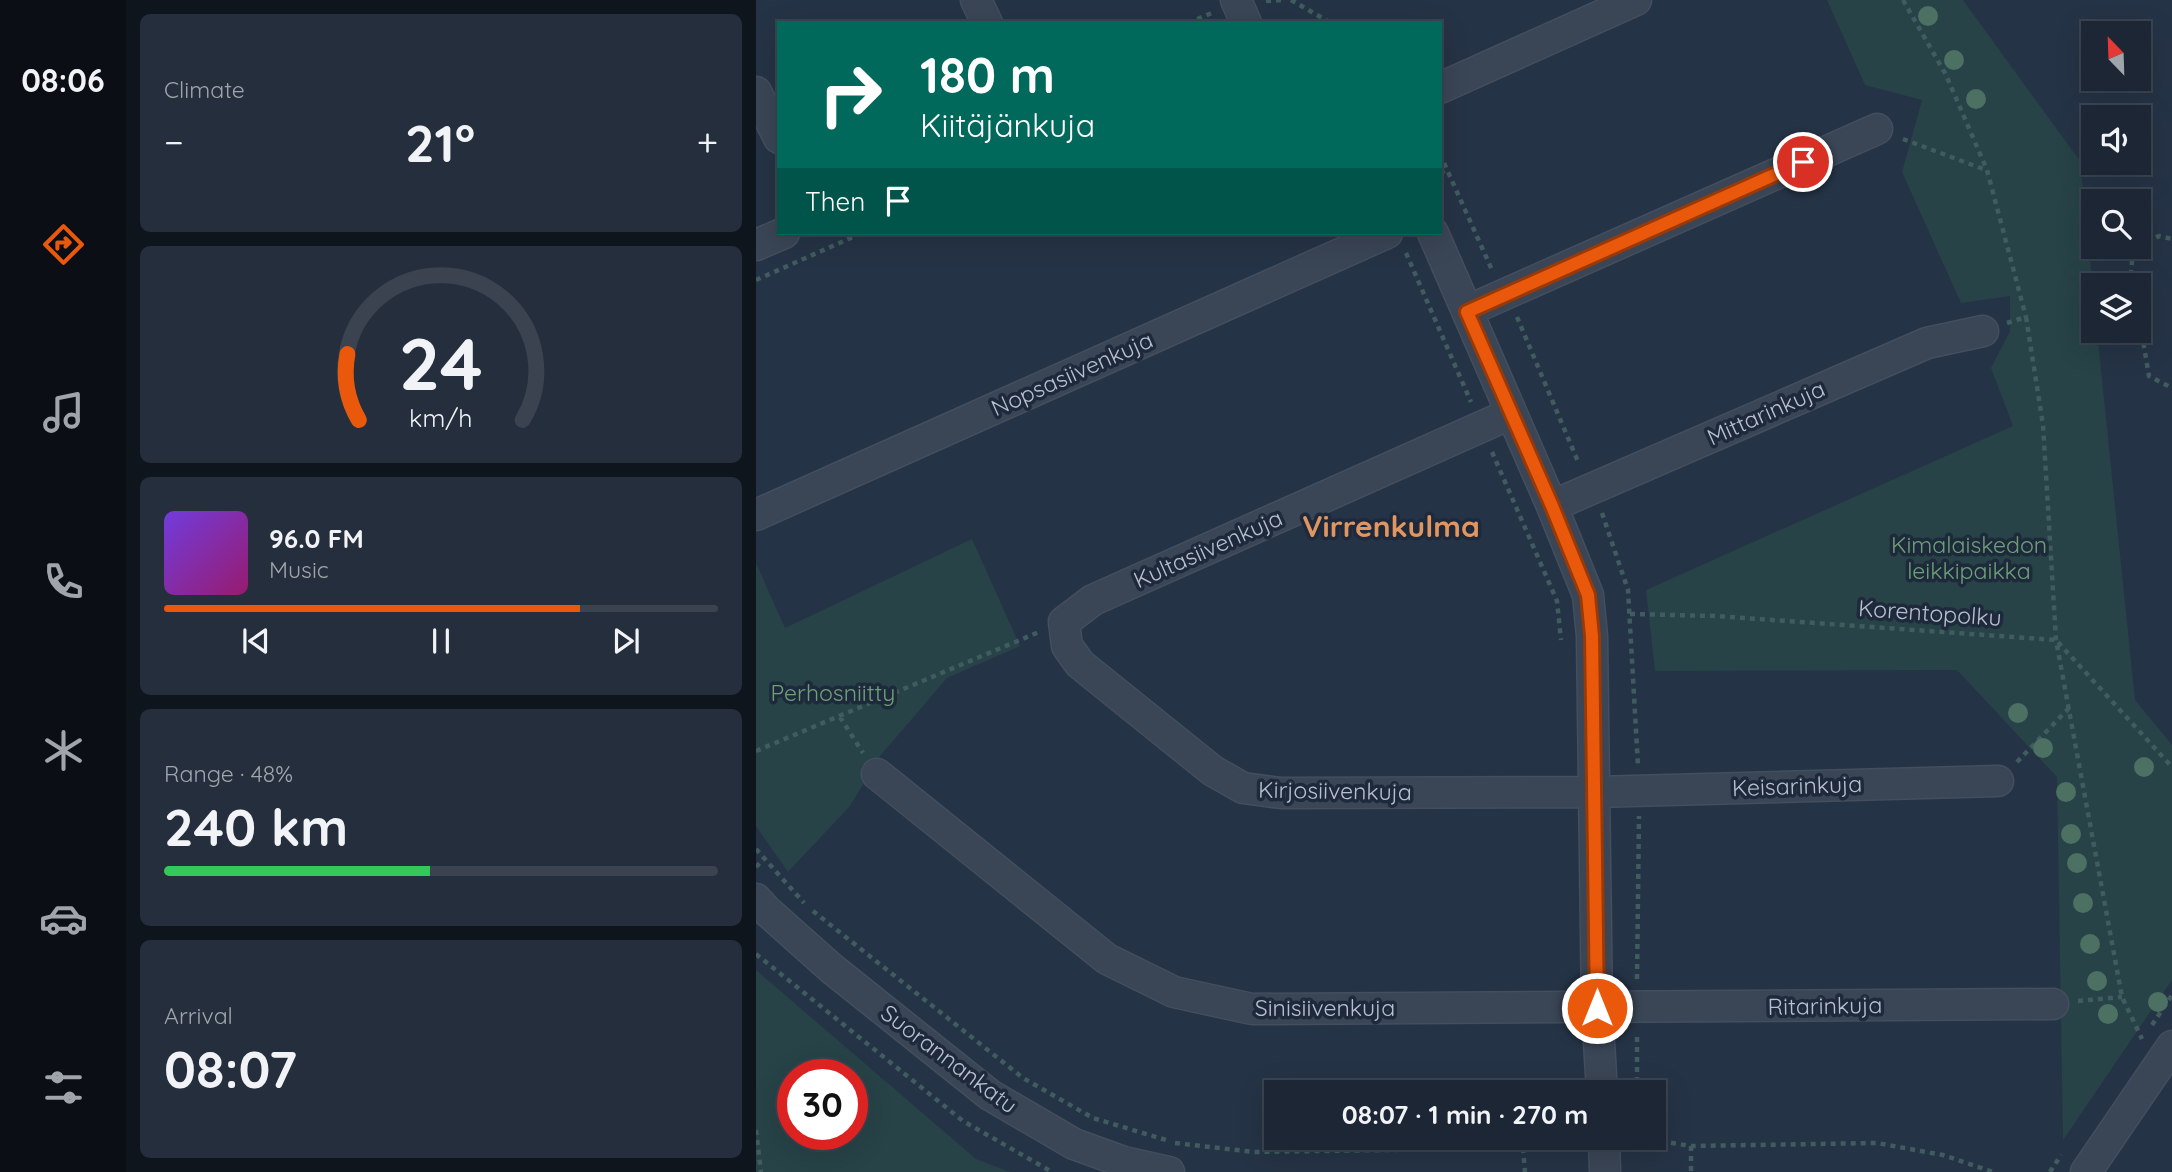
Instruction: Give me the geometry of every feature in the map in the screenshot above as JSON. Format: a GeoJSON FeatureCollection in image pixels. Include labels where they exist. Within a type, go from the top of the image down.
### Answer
{"type":"FeatureCollection","features":[{"type":"Feature","properties":{"kind":"street"},"geometry":{"type":"LineString","coordinates":[[976,0],[986,21]]}},
{"type":"Feature","properties":{"kind":"street"},"geometry":{"type":"LineString","coordinates":[[1236,0],[1245,21]]}},
{"type":"Feature","properties":{"kind":"street"},"geometry":{"type":"LineString","coordinates":[[1442,88],[1636,0]]}},
{"type":"Feature","properties":{"kind":"street"},"geometry":{"type":"LineString","coordinates":[[756,92],[777,134]]}},
{"type":"Feature","properties":{"kind":"street"},"geometry":{"type":"LineString","coordinates":[[1467,312],[1877,129]]}},
{"type":"Feature","properties":{"kind":"street"},"geometry":{"type":"LineString","coordinates":[[756,245],[779,235]]}},
{"type":"Feature","properties":{"kind":"street"},"geometry":{"type":"LineString","coordinates":[[1434,235],[1588,595],[1592,636],[1597,1008],[1601,1080]]}},
{"type":"Feature","properties":{"kind":"street","name":"Nopsasiivenkuja"},"geometry":{"type":"LineString","coordinates":[[756,514],[1395,239]]}},
{"type":"Feature","properties":{"kind":"street","name":"Mittarinkuja"},"geometry":{"type":"LineString","coordinates":[[1552,506],[1927,343],[1983,331]]}},
{"type":"Feature","properties":{"kind":"street","name":"Kultasiivenkuja"},"geometry":{"type":"LineString","coordinates":[[1064,622],[1093,600],[1510,414]]}},
{"type":"Feature","properties":{"kind":"street","name":"Kirjosiivenkuja"},"geometry":{"type":"LineString","coordinates":[[1064,622],[1068,646],[1080,664],[1213,771],[1243,788],[1280,793],[1595,792]]}},
{"type":"Feature","properties":{"kind":"street","name":"Sinisiivenkuja"},"geometry":{"type":"LineString","coordinates":[[877,774],[1107,959],[1174,992],[1252,1009],[1597,1008]]}},
{"type":"Feature","properties":{"kind":"street","name":"Keisarinkuja"},"geometry":{"type":"LineString","coordinates":[[1595,792],[1998,781]]}},
{"type":"Feature","properties":{"kind":"street","name":"Suorannankatu"},"geometry":{"type":"LineString","coordinates":[[756,899],[831,968],[990,1095],[1074,1144],[1124,1162],[1169,1172]]}},
{"type":"Feature","properties":{"kind":"street","name":"Ritarinkuja"},"geometry":{"type":"LineString","coordinates":[[1597,1008],[2053,1004]]}},
{"type":"Feature","properties":{"kind":"street"},"geometry":{"type":"LineString","coordinates":[[2086,1172],[2172,1046]]}},
{"type":"Feature","properties":{"kind":"street"},"geometry":{"type":"LineString","coordinates":[[1604,1150],[1605,1172]]}},
{"type":"Feature","properties":{"kind":"path"},"geometry":{"type":"LineString","coordinates":[[1291,0],[1328,21]]}},
{"type":"Feature","properties":{"kind":"path"},"geometry":{"type":"LineString","coordinates":[[1903,0],[1946,75],[1987,170],[2026,317],[2043,425],[2056,640],[2122,997],[2143,1038]]}},
{"type":"Feature","properties":{"kind":"path"},"geometry":{"type":"LineString","coordinates":[[1877,129],[1987,170]]}},
{"type":"Feature","properties":{"kind":"path"},"geometry":{"type":"LineString","coordinates":[[1442,172],[1447,170]]}},
{"type":"Feature","properties":{"kind":"path"},"geometry":{"type":"LineString","coordinates":[[756,280],[857,235]]}},
{"type":"Feature","properties":{"kind":"path"},"geometry":{"type":"LineString","coordinates":[[2151,240],[2159,236],[2172,239]]}},
{"type":"Feature","properties":{"kind":"path"},"geometry":{"type":"LineString","coordinates":[[1395,239],[1557,601],[1562,653]]}},
{"type":"Feature","properties":{"kind":"path"},"geometry":{"type":"LineString","coordinates":[[1983,331],[2026,317]]}},
{"type":"Feature","properties":{"kind":"path"},"geometry":{"type":"LineString","coordinates":[[2143,343],[2149,376],[2172,388]]}},
{"type":"Feature","properties":{"kind":"path","name":"Korentopolku"},"geometry":{"type":"LineString","coordinates":[[1630,614],[1716,616],[2056,640]]}},
{"type":"Feature","properties":{"kind":"path"},"geometry":{"type":"LineString","coordinates":[[756,751],[1064,622]]}},
{"type":"Feature","properties":{"kind":"path"},"geometry":{"type":"LineString","coordinates":[[2056,640],[2172,767]]}},
{"type":"Feature","properties":{"kind":"path"},"geometry":{"type":"LineString","coordinates":[[1998,781],[2070,707]]}},
{"type":"Feature","properties":{"kind":"path"},"geometry":{"type":"LineString","coordinates":[[840,717],[877,774]]}},
{"type":"Feature","properties":{"kind":"path"},"geometry":{"type":"LineString","coordinates":[[756,849],[805,905],[1023,1078],[1093,1118],[1174,1143],[1254,1152],[1388,1150]]}},
{"type":"Feature","properties":{"kind":"path"},"geometry":{"type":"LineString","coordinates":[[756,867],[764,859]]}},
{"type":"Feature","properties":{"kind":"path"},"geometry":{"type":"LineString","coordinates":[[756,954],[963,1121],[1052,1172]]}},
{"type":"Feature","properties":{"kind":"path"},"geometry":{"type":"LineString","coordinates":[[2053,1004],[2122,997]]}},
{"type":"Feature","properties":{"kind":"path"},"geometry":{"type":"LineString","coordinates":[[756,1130],[761,1172]]}},
{"type":"Feature","properties":{"kind":"path"},"geometry":{"type":"LineString","coordinates":[[1666,1142],[1691,1146],[1877,1143],[1943,1155],[1989,1171]]}},
{"type":"Feature","properties":{"kind":"path"},"geometry":{"type":"LineString","coordinates":[[1691,1146],[1692,1172]]}},
{"type":"Feature","properties":{"kind":"path"},"geometry":{"type":"LineString","coordinates":[[1523,1150],[1525,1172]]}},
{"type":"Feature","properties":{"kind":"green space","name":"Kimalaiskedon leikkipaikka"},"geometry":{"type":"Polygon","coordinates":[[[1827,0],[1963,0],[2080,161],[2083,189],[2081,259],[2090,259],[2091,273],[2081,273],[2081,343],[2098,343],[2135,700],[2172,745],[2172,980],[2063,1140],[2057,777],[1957,670],[1655,671],[1646,590],[2013,426],[1991,368],[2010,331],[2010,296],[1961,303],[1902,172],[1922,100],[1865,85],[1827,0]]]}},
{"type":"Feature","properties":{"kind":"green space","name":"Perhosniitty"},"geometry":{"type":"Polygon","coordinates":[[[972,539],[1020,646],[947,678],[880,756],[850,806],[788,872],[756,826],[756,563],[785,628],[972,539]]]}},
{"type":"Feature","properties":{"kind":"green space"},"geometry":{"type":"Polygon","coordinates":[[[756,970],[860,1059],[777,1059],[777,1150],[868,1150],[868,1066],[976,1159],[1010,1172],[756,1172],[756,970]]]}},
{"type":"Feature","properties":{"kind":"district","name":"Virrenkulma"},"geometry":{"type":"Point","coordinates":[1391,527]}},
{"type":"Feature","properties":{"kind":"route"},"geometry":{"type":"LineString","coordinates":[[1597,1008],[1592,636],[1588,595],[1467,312],[1803,162]]}}]}
